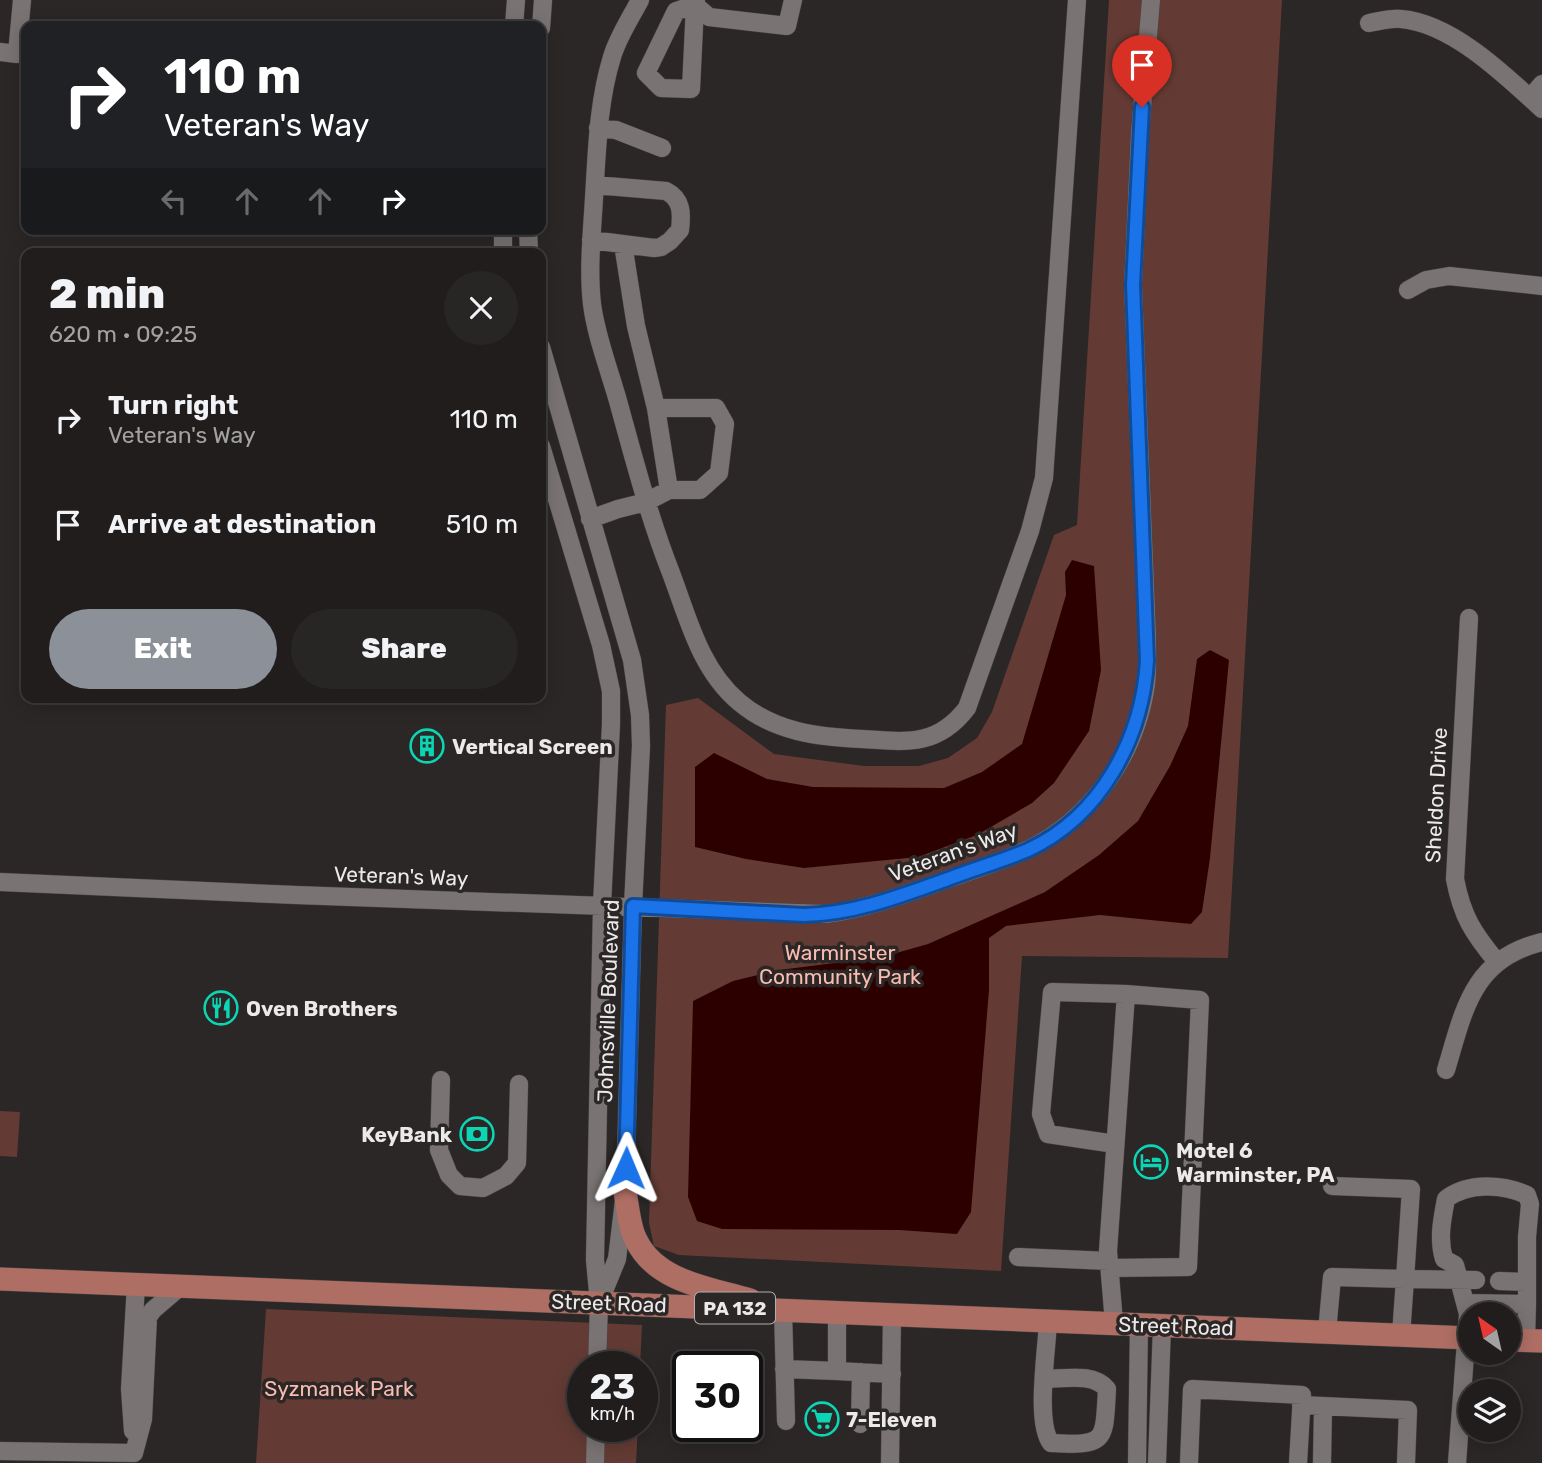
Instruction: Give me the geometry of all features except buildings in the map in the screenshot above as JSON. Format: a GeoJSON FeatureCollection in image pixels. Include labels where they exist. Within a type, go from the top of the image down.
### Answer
{"type":"FeatureCollection","features":[{"type":"Feature","properties":{"kind":"main road"},"geometry":{"type":"LineString","coordinates":[[625,1192],[635,1240],[656,1266],[672,1277],[783,1310]]}},
{"type":"Feature","properties":{"kind":"main road","name":"Street Road"},"geometry":{"type":"LineString","coordinates":[[0,1279],[1458,1338]]}},
{"type":"Feature","properties":{"kind":"street"},"geometry":{"type":"LineString","coordinates":[[0,52],[17,54],[22,0]]}},
{"type":"Feature","properties":{"kind":"street"},"geometry":{"type":"LineString","coordinates":[[514,21],[516,0]]}},
{"type":"Feature","properties":{"kind":"street"},"geometry":{"type":"LineString","coordinates":[[541,21],[542,0]]}},
{"type":"Feature","properties":{"kind":"street"},"geometry":{"type":"LineString","coordinates":[[640,0],[611,58],[598,128],[592,240],[592,305],[659,544],[698,645],[719,681],[752,712],[768,722],[792,731],[901,742],[930,738],[946,731],[967,708],[1030,531],[1044,478],[1077,0]]}},
{"type":"Feature","properties":{"kind":"street"},"geometry":{"type":"LineString","coordinates":[[696,3],[709,17],[788,26],[793,0]]}},
{"type":"Feature","properties":{"kind":"street","name":"Veteran's Way"},"geometry":{"type":"LineString","coordinates":[[0,882],[826,915],[874,905],[1015,855],[1038,844],[1074,819],[1103,788],[1118,765],[1141,710],[1147,661],[1133,285],[1140,133],[1152,0]]}},
{"type":"Feature","properties":{"kind":"street"},"geometry":{"type":"LineString","coordinates":[[696,3],[691,89],[661,88],[646,74],[676,11],[696,3]]}},
{"type":"Feature","properties":{"kind":"street"},"geometry":{"type":"LineString","coordinates":[[1369,23],[1401,19],[1440,31],[1479,56],[1536,103],[1542,84]]}},
{"type":"Feature","properties":{"kind":"street"},"geometry":{"type":"LineString","coordinates":[[598,128],[616,130],[662,148]]}},
{"type":"Feature","properties":{"kind":"street"},"geometry":{"type":"LineString","coordinates":[[592,240],[661,247],[680,230],[682,217],[680,204],[674,195],[666,191],[595,185]]}},
{"type":"Feature","properties":{"kind":"street"},"geometry":{"type":"LineString","coordinates":[[623,244],[636,326],[656,408],[668,490]]}},
{"type":"Feature","properties":{"kind":"street"},"geometry":{"type":"LineString","coordinates":[[1408,290],[1426,280],[1449,276],[1542,286]]}},
{"type":"Feature","properties":{"kind":"street","name":"Johnsville Boulevard"},"geometry":{"type":"LineString","coordinates":[[546,365],[632,660],[640,715],[625,1192],[617,1259],[599,1303]]}},
{"type":"Feature","properties":{"kind":"street"},"geometry":{"type":"LineString","coordinates":[[590,519],[646,502],[668,490],[700,490],[719,473],[725,424],[716,408],[656,408]]}},
{"type":"Feature","properties":{"kind":"street","name":"Johnsville Boulevard"},"geometry":{"type":"LineString","coordinates":[[546,463],[601,645],[611,691],[602,905],[595,1260],[599,1303]]}},
{"type":"Feature","properties":{"kind":"street","name":"Sheldon Drive"},"geometry":{"type":"LineString","coordinates":[[1469,618],[1455,879],[1467,922],[1497,962]]}},
{"type":"Feature","properties":{"kind":"street"},"geometry":{"type":"LineString","coordinates":[[1446,1070],[1466,1004],[1477,985],[1497,962],[1514,951],[1542,942]]}},
{"type":"Feature","properties":{"kind":"street"},"geometry":{"type":"LineString","coordinates":[[1018,1257],[1188,1267],[1200,1000],[1126,993],[1052,992],[1041,1114],[1048,1133],[1115,1144]]}},
{"type":"Feature","properties":{"kind":"street"},"geometry":{"type":"LineString","coordinates":[[1114,1324],[1109,1264],[1126,993]]}},
{"type":"Feature","properties":{"kind":"street"},"geometry":{"type":"LineString","coordinates":[[441,1080],[439,1150],[449,1175],[460,1186],[483,1188],[506,1177],[517,1163],[519,1084]]}},
{"type":"Feature","properties":{"kind":"street"},"geometry":{"type":"LineString","coordinates":[[1332,1186],[1411,1188],[1401,1335]]}},
{"type":"Feature","properties":{"kind":"street"},"geometry":{"type":"LineString","coordinates":[[1467,1302],[1469,1280],[1455,1265],[1444,1259],[1440,1247],[1446,1199],[1465,1189],[1500,1188],[1527,1195],[1530,1204],[1525,1340]]}},
{"type":"Feature","properties":{"kind":"street"},"geometry":{"type":"LineString","coordinates":[[1327,1332],[1332,1277],[1469,1280]]}},
{"type":"Feature","properties":{"kind":"street"},"geometry":{"type":"LineString","coordinates":[[1499,1281],[1526,1282]]}},
{"type":"Feature","properties":{"kind":"street"},"geometry":{"type":"LineString","coordinates":[[134,1453],[130,1389],[136,1284]]}},
{"type":"Feature","properties":{"kind":"street"},"geometry":{"type":"LineString","coordinates":[[134,1453],[143,1419],[149,1317],[153,1310],[181,1286]]}},
{"type":"Feature","properties":{"kind":"street"},"geometry":{"type":"LineString","coordinates":[[598,1351],[599,1303]]}},
{"type":"Feature","properties":{"kind":"street"},"geometry":{"type":"LineString","coordinates":[[1521,1304],[1527,1304]]}},
{"type":"Feature","properties":{"kind":"street"},"geometry":{"type":"LineString","coordinates":[[783,1310],[786,1421]]}},
{"type":"Feature","properties":{"kind":"street"},"geometry":{"type":"LineString","coordinates":[[837,1312],[837,1371]]}},
{"type":"Feature","properties":{"kind":"street"},"geometry":{"type":"LineString","coordinates":[[890,1463],[892,1314]]}},
{"type":"Feature","properties":{"kind":"street"},"geometry":{"type":"LineString","coordinates":[[1045,1379],[1088,1378],[1101,1381],[1107,1389],[1105,1426],[1099,1438],[1086,1445],[1051,1443],[1045,1436],[1042,1419],[1048,1321]]}},
{"type":"Feature","properties":{"kind":"street"},"geometry":{"type":"LineString","coordinates":[[1138,1463],[1151,1325]]}},
{"type":"Feature","properties":{"kind":"street"},"geometry":{"type":"LineString","coordinates":[[1151,1325],[1157,1463]]}},
{"type":"Feature","properties":{"kind":"street"},"geometry":{"type":"LineString","coordinates":[[1457,1463],[1466,1365]]}},
{"type":"Feature","properties":{"kind":"street"},"geometry":{"type":"LineString","coordinates":[[784,1369],[892,1374]]}},
{"type":"Feature","properties":{"kind":"street"},"geometry":{"type":"LineString","coordinates":[[860,1424],[861,1373]]}},
{"type":"Feature","properties":{"kind":"street"},"geometry":{"type":"LineString","coordinates":[[1189,1463],[1192,1390],[1302,1395],[1312,1405],[1322,1463]]}},
{"type":"Feature","properties":{"kind":"street"},"geometry":{"type":"LineString","coordinates":[[1298,1463],[1312,1405]]}},
{"type":"Feature","properties":{"kind":"street"},"geometry":{"type":"LineString","coordinates":[[1310,1463],[1312,1405]]}},
{"type":"Feature","properties":{"kind":"street"},"geometry":{"type":"LineString","coordinates":[[1312,1405],[1408,1409],[1406,1463]]}},
{"type":"Feature","properties":{"kind":"street"},"geometry":{"type":"LineString","coordinates":[[595,1463],[596,1442]]}},
{"type":"Feature","properties":{"kind":"street"},"geometry":{"type":"LineString","coordinates":[[0,1451],[134,1453]]}},
{"type":"Feature","properties":{"kind":"green space","name":"Warminster Community Park"},"geometry":{"type":"Polygon","coordinates":[[[1109,0],[1282,0],[1228,958],[1022,956],[1001,1271],[679,1255],[654,1246],[649,1223],[666,705],[698,698],[774,754],[864,766],[919,766],[948,758],[977,738],[992,712],[1054,535],[1077,525],[1109,0]]]}},
{"type":"Feature","properties":{"kind":"green space"},"geometry":{"type":"Polygon","coordinates":[[[0,1111],[20,1112],[17,1157],[0,1156],[0,1111]]]}},
{"type":"Feature","properties":{"kind":"green space","name":"Syzmanek Park"},"geometry":{"type":"Polygon","coordinates":[[[266,1309],[642,1325],[641,1351],[567,1351],[567,1442],[637,1442],[636,1463],[256,1463],[266,1309]]]}},
{"type":"Feature","properties":{"kind":"shaded area"},"geometry":{"type":"Polygon","coordinates":[[[1072,560],[1094,566],[1101,670],[1089,731],[1054,783],[1032,803],[977,835],[918,857],[804,868],[746,859],[695,847],[695,767],[714,753],[767,779],[813,787],[944,788],[982,772],[1022,744],[1066,595],[1065,572],[1072,560]]]}},
{"type":"Feature","properties":{"kind":"shaded area"},"geometry":{"type":"Polygon","coordinates":[[[1210,650],[1229,660],[1210,858],[1202,912],[1191,924],[1100,915],[1006,926],[989,938],[989,990],[971,1212],[957,1234],[899,1230],[722,1229],[697,1221],[688,1197],[693,1001],[733,981],[779,970],[882,957],[928,944],[1045,892],[1099,855],[1138,821],[1170,766],[1188,726],[1197,659],[1210,650]]]}},
{"type":"Feature","properties":{"kind":"place","name":"Vertical Screen"},"geometry":{"type":"Point","coordinates":[427,746]}},
{"type":"Feature","properties":{"kind":"place","name":"Oven Brothers"},"geometry":{"type":"Point","coordinates":[221,1008]}},
{"type":"Feature","properties":{"kind":"place","name":"KeyBank"},"geometry":{"type":"Point","coordinates":[477,1134]}},
{"type":"Feature","properties":{"kind":"place","name":"Motel 6 Warminster, PA"},"geometry":{"type":"Point","coordinates":[1151,1162]}},
{"type":"Feature","properties":{"kind":"place","name":"7-Eleven"},"geometry":{"type":"Point","coordinates":[822,1419]}},
{"type":"Feature","properties":{"kind":"route"},"geometry":{"type":"LineString","coordinates":[[626,1168],[633,906],[826,915],[874,905],[1015,855],[1038,844],[1074,819],[1103,788],[1118,765],[1141,710],[1147,661],[1133,285],[1142,107]]}}]}
